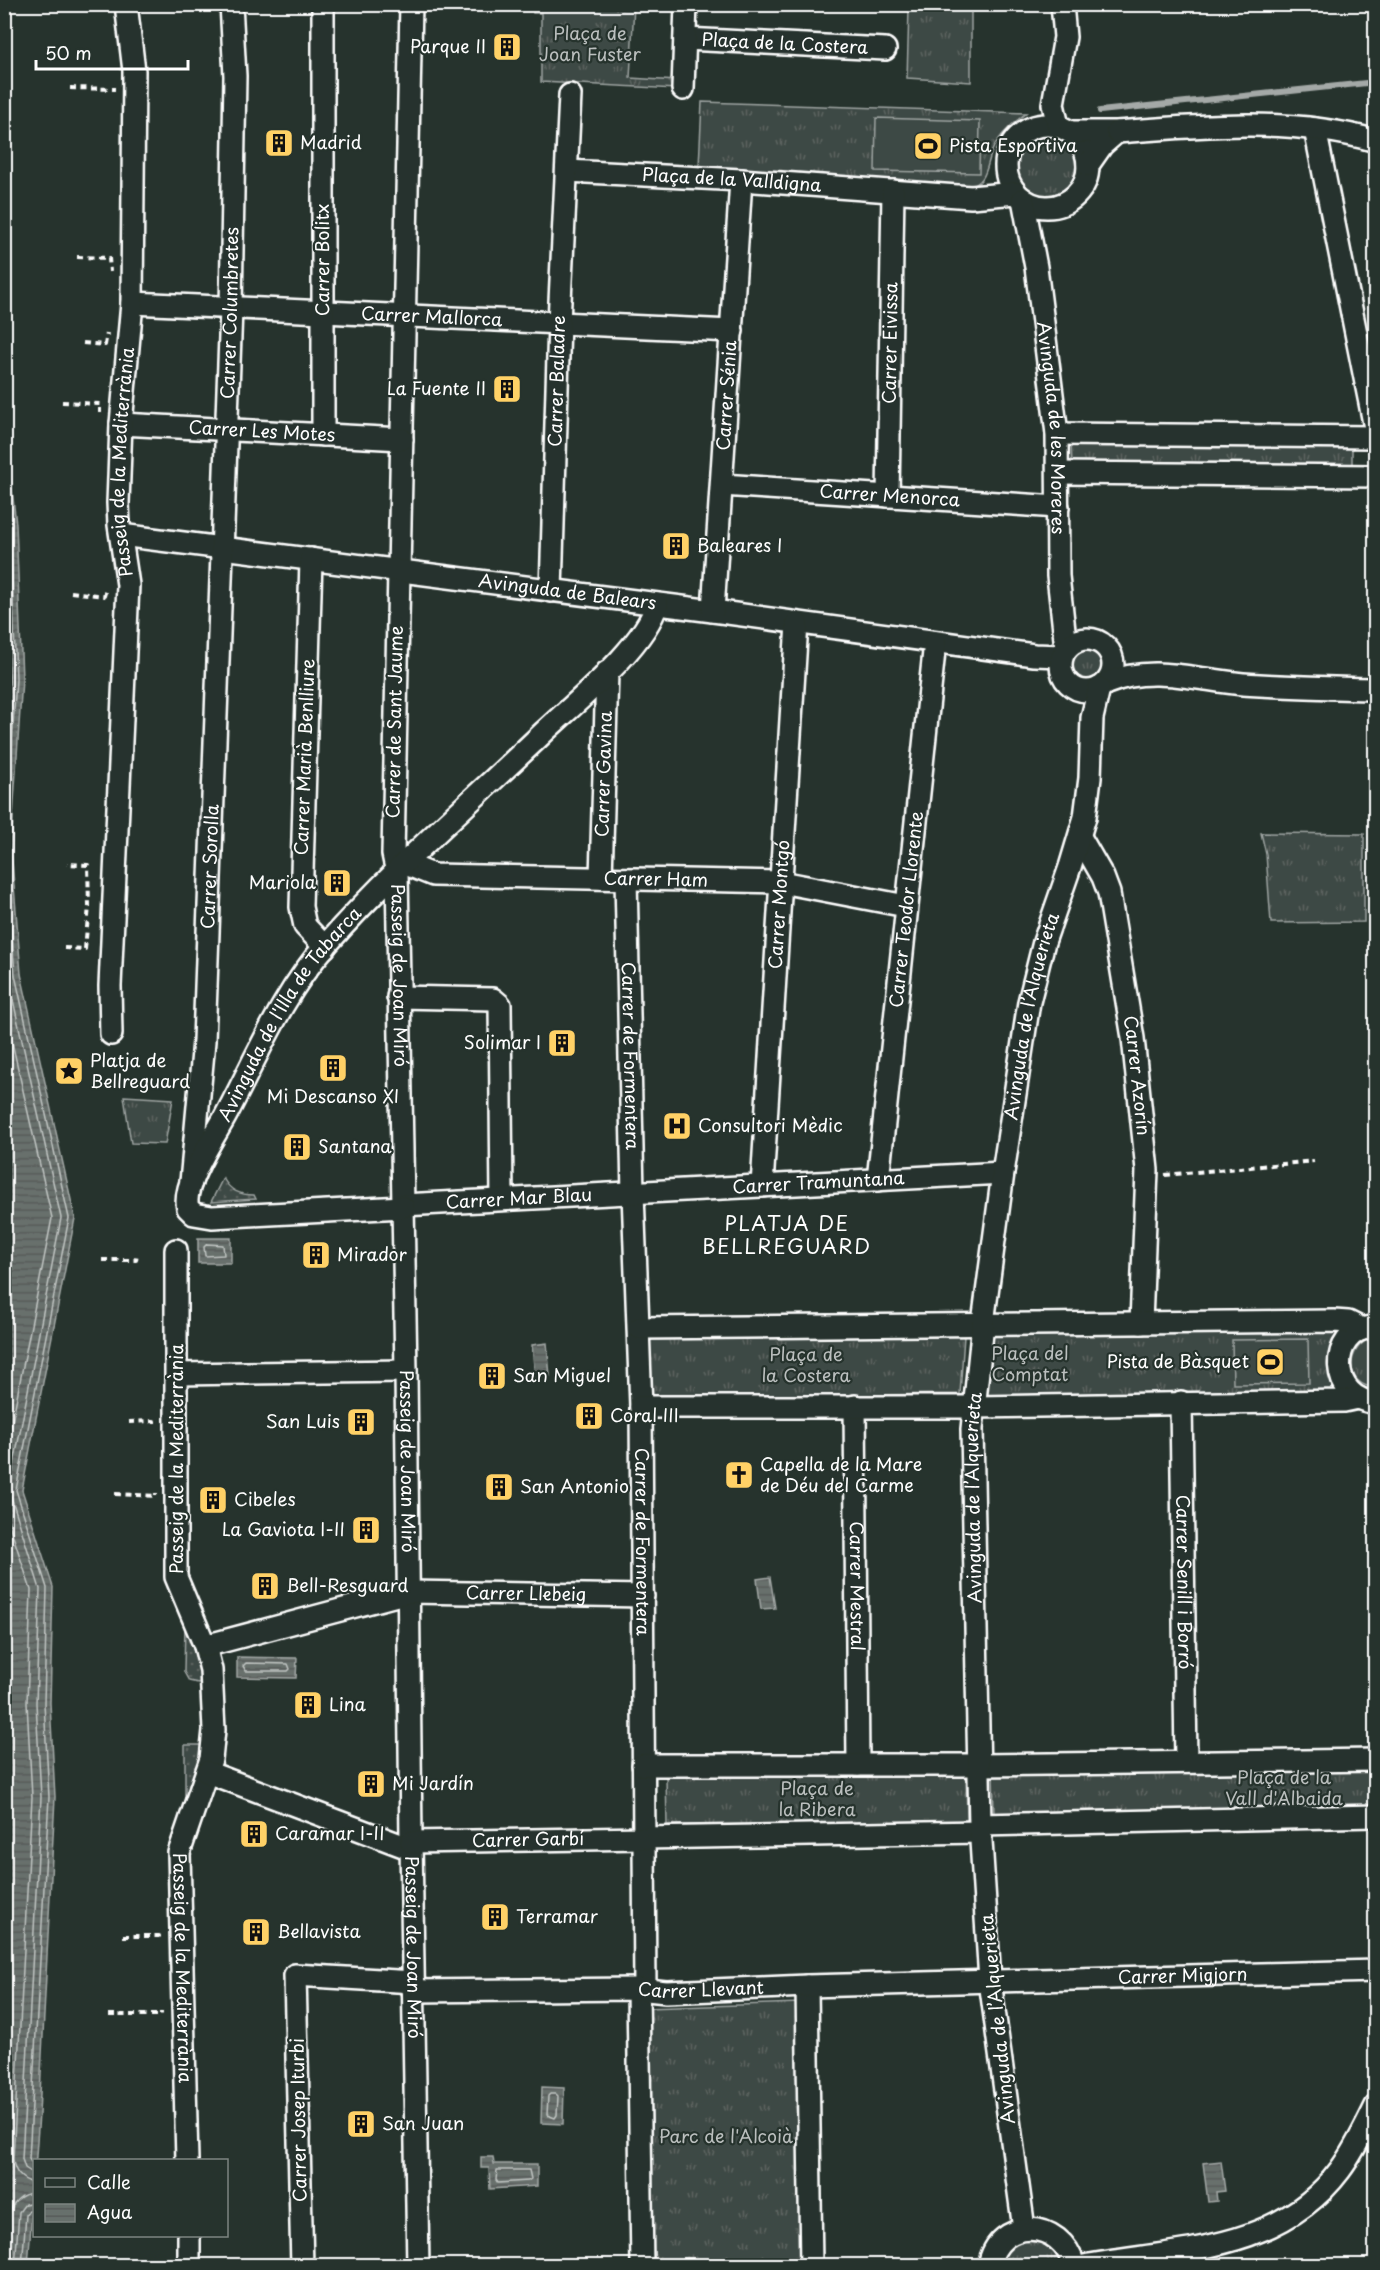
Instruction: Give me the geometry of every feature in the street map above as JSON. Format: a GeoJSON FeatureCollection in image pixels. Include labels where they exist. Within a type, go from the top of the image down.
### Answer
{"type":"FeatureCollection","features":[{"type":"Feature","properties":{"kind":"street","name":"Passeig de la Mediterrània"},"geometry":{"type":"LineString","coordinates":[[111,1034],[110,986],[128,581],[118,503],[121,423],[132,303],[134,80],[126,4]]}},
{"type":"Feature","properties":{"kind":"street","name":"Carrer Columbretes"},"geometry":{"type":"LineString","coordinates":[[222,549],[231,309],[235,76],[231,4]]}},
{"type":"Feature","properties":{"kind":"street","name":"Carrer Bolitx"},"geometry":{"type":"LineString","coordinates":[[323,4],[323,435]]}},
{"type":"Feature","properties":{"kind":"street","name":"Carrer de Sant Jaume"},"geometry":{"type":"LineString","coordinates":[[402,868],[393,854],[411,4]]}},
{"type":"Feature","properties":{"kind":"street"},"geometry":{"type":"LineString","coordinates":[[683,89],[686,4]]}},
{"type":"Feature","properties":{"kind":"street"},"geometry":{"type":"LineString","coordinates":[[1062,4],[1064,46],[1053,104],[1064,129],[1080,141],[1086,152],[1088,165],[1084,184],[1072,199],[1060,205],[1047,207],[1035,205],[1019,196],[1007,176],[1007,168],[1010,148],[1018,137],[1030,129],[1043,125],[1064,129],[1117,132],[1212,125],[1288,126],[1376,141]]}},
{"type":"Feature","properties":{"kind":"street","name":"Plaça de la Costera"},"geometry":{"type":"LineString","coordinates":[[685,39],[885,49]]}},
{"type":"Feature","properties":{"kind":"street"},"geometry":{"type":"LineString","coordinates":[[1030,129],[1054,91]]}},
{"type":"Feature","properties":{"kind":"street"},"geometry":{"type":"LineString","coordinates":[[567,171],[570,95]]}},
{"type":"Feature","properties":{"kind":"street"},"geometry":{"type":"LineString","coordinates":[[1057,434],[1376,435],[1315,129]]}},
{"type":"Feature","properties":{"kind":"street"},"geometry":{"type":"LineString","coordinates":[[1088,165],[1102,145],[1117,132]]}},
{"type":"Feature","properties":{"kind":"street"},"geometry":{"type":"LineString","coordinates":[[971,196],[988,188],[1007,168]]}},
{"type":"Feature","properties":{"kind":"street","name":"Plaça de la Valldigna"},"geometry":{"type":"LineString","coordinates":[[567,171],[741,180],[893,192],[1019,196]]}},
{"type":"Feature","properties":{"kind":"street","name":"Carrer Baladre"},"geometry":{"type":"LineString","coordinates":[[551,591],[559,322],[567,171]]}},
{"type":"Feature","properties":{"kind":"street","name":"Carrer Sénia"},"geometry":{"type":"LineString","coordinates":[[713,611],[741,180]]}},
{"type":"Feature","properties":{"kind":"street","name":"Carrer Eivissa"},"geometry":{"type":"LineString","coordinates":[[888,496],[893,192]]}},
{"type":"Feature","properties":{"kind":"street","name":"Avinguda de les Moreres"},"geometry":{"type":"LineString","coordinates":[[1019,196],[1036,267],[1057,434],[1058,576],[1066,666],[1090,741]]}},
{"type":"Feature","properties":{"kind":"street","name":"Avinguda de les Moreres"},"geometry":{"type":"LineString","coordinates":[[1036,267],[1039,240],[1047,207]]}},
{"type":"Feature","properties":{"kind":"street","name":"Carrer Mallorca"},"geometry":{"type":"LineString","coordinates":[[132,303],[732,331]]}},
{"type":"Feature","properties":{"kind":"street","name":"Carrer Les Motes"},"geometry":{"type":"LineString","coordinates":[[121,423],[402,440]]}},
{"type":"Feature","properties":{"kind":"street"},"geometry":{"type":"LineString","coordinates":[[1059,473],[1376,476]]}},
{"type":"Feature","properties":{"kind":"street","name":"Carrer Menorca"},"geometry":{"type":"LineString","coordinates":[[722,485],[1058,507]]}},
{"type":"Feature","properties":{"kind":"street","name":"Avinguda de Balears"},"geometry":{"type":"LineString","coordinates":[[121,535],[713,611],[1014,653],[1066,666]]}},
{"type":"Feature","properties":{"kind":"street","name":"Carrer Sorolla"},"geometry":{"type":"LineString","coordinates":[[191,1182],[204,1041],[222,549]]}},
{"type":"Feature","properties":{"kind":"street","name":"Carrer Marià Benlliure"},"geometry":{"type":"LineString","coordinates":[[311,560],[301,907],[305,926],[325,947]]}},
{"type":"Feature","properties":{"kind":"street"},"geometry":{"type":"LineString","coordinates":[[1060,590],[1070,611],[1088,638],[1104,644],[1109,651],[1113,667],[1112,675],[1095,700],[1090,741]]}},
{"type":"Feature","properties":{"kind":"street","name":"Avinguda de l'Illa de Tabarca"},"geometry":{"type":"LineString","coordinates":[[194,1214],[186,1204],[191,1182],[299,979],[325,947],[402,868],[607,672],[643,633],[654,615],[657,604]]}},
{"type":"Feature","properties":{"kind":"street","name":"Carrer Montgó"},"geometry":{"type":"LineString","coordinates":[[762,1186],[797,623]]}},
{"type":"Feature","properties":{"kind":"street"},"geometry":{"type":"LineString","coordinates":[[1088,638],[1072,643],[1066,666],[1082,691],[1131,676],[1166,674]]}},
{"type":"Feature","properties":{"kind":"street","name":"Carrer Teodor Llorente"},"geometry":{"type":"LineString","coordinates":[[878,1180],[935,642]]}},
{"type":"Feature","properties":{"kind":"street"},"geometry":{"type":"LineString","coordinates":[[1109,651],[1130,662],[1166,674],[1241,684],[1376,689]]}},
{"type":"Feature","properties":{"kind":"street","name":"Carrer Gavina"},"geometry":{"type":"LineString","coordinates":[[601,878],[607,672]]}},
{"type":"Feature","properties":{"kind":"street","name":"Avinguda de l’Alquerieta"},"geometry":{"type":"LineString","coordinates":[[1024,2229],[990,1981],[981,1828],[972,1444],[983,1323],[1031,988],[1085,817],[1090,778],[1090,741]]}},
{"type":"Feature","properties":{"kind":"street","name":"Carrer Azorín"},"geometry":{"type":"LineString","coordinates":[[1080,837],[1103,877],[1109,894],[1132,1038],[1147,1177],[1141,1323]]}},
{"type":"Feature","properties":{"kind":"street","name":"Carrer Ham"},"geometry":{"type":"LineString","coordinates":[[402,868],[433,875],[781,882],[906,906]]}},
{"type":"Feature","properties":{"kind":"street","name":"Passeig de Joan Miró"},"geometry":{"type":"LineString","coordinates":[[402,868],[398,997],[406,1371],[418,2265]]}},
{"type":"Feature","properties":{"kind":"street","name":"Carrer de Formentera"},"geometry":{"type":"LineString","coordinates":[[626,879],[633,1193],[641,1407],[644,1765],[642,1990]]}},
{"type":"Feature","properties":{"kind":"street"},"geometry":{"type":"LineString","coordinates":[[398,997],[493,999],[500,1005],[502,1199]]}},
{"type":"Feature","properties":{"kind":"street","name":"Carrer Tramuntana"},"geometry":{"type":"LineString","coordinates":[[633,1193],[1003,1173]]}},
{"type":"Feature","properties":{"kind":"street","name":"Carrer Mar Blau"},"geometry":{"type":"LineString","coordinates":[[194,1214],[212,1217],[633,1193]]}},
{"type":"Feature","properties":{"kind":"street","name":"Passeig de la Mediterrània"},"geometry":{"type":"LineString","coordinates":[[176,1250],[176,1577],[205,1646],[213,1686],[214,1730],[207,1772],[179,1853],[187,2159]]}},
{"type":"Feature","properties":{"kind":"street"},"geometry":{"type":"LineString","coordinates":[[639,1328],[1340,1321],[1369,1328]]}},
{"type":"Feature","properties":{"kind":"street"},"geometry":{"type":"LineString","coordinates":[[1369,1328],[1347,1339],[1338,1366],[1341,1379],[1348,1389],[1370,1402]]}},
{"type":"Feature","properties":{"kind":"street"},"geometry":{"type":"LineString","coordinates":[[177,1374],[406,1371]]}},
{"type":"Feature","properties":{"kind":"street"},"geometry":{"type":"LineString","coordinates":[[641,1407],[974,1407],[1181,1402],[1370,1402]]}},
{"type":"Feature","properties":{"kind":"street","name":"Carrer Senill i Borró"},"geometry":{"type":"LineString","coordinates":[[1181,1402],[1186,1762]]}},
{"type":"Feature","properties":{"kind":"street","name":"Carrer Mestral"},"geometry":{"type":"LineString","coordinates":[[855,1406],[858,1765]]}},
{"type":"Feature","properties":{"kind":"street","name":"Carrer Llebeig"},"geometry":{"type":"LineString","coordinates":[[205,1646],[408,1592],[643,1596]]}},
{"type":"Feature","properties":{"kind":"street"},"geometry":{"type":"LineString","coordinates":[[644,1765],[979,1765],[1376,1760]]}},
{"type":"Feature","properties":{"kind":"street"},"geometry":{"type":"LineString","coordinates":[[207,1772],[411,1845]]}},
{"type":"Feature","properties":{"kind":"street"},"geometry":{"type":"LineString","coordinates":[[644,1839],[1376,1816]]}},
{"type":"Feature","properties":{"kind":"street","name":"Carrer Garbí"},"geometry":{"type":"LineString","coordinates":[[411,1845],[644,1839]]}},
{"type":"Feature","properties":{"kind":"street","name":"Carrer Migjorn"},"geometry":{"type":"LineString","coordinates":[[990,1981],[1376,1971]]}},
{"type":"Feature","properties":{"kind":"street","name":"Carrer Llevant"},"geometry":{"type":"LineString","coordinates":[[295,1975],[413,1987],[666,1992],[990,1981]]}},
{"type":"Feature","properties":{"kind":"street","name":"Carrer Josep Iturbi"},"geometry":{"type":"LineString","coordinates":[[295,1975],[302,2265]]}},
{"type":"Feature","properties":{"kind":"street"},"geometry":{"type":"LineString","coordinates":[[807,1986],[811,2265]]}},
{"type":"Feature","properties":{"kind":"street"},"geometry":{"type":"LineString","coordinates":[[642,1990],[642,2265]]}},
{"type":"Feature","properties":{"kind":"street"},"geometry":{"type":"LineString","coordinates":[[1084,2265],[1217,2245],[1241,2239],[1277,2223],[1312,2198],[1338,2172],[1376,2106]]}},
{"type":"Feature","properties":{"kind":"street"},"geometry":{"type":"LineString","coordinates":[[989,2265],[994,2251],[1002,2241],[1012,2233],[1024,2229],[1036,2229],[1057,2238],[1066,2245],[1074,2265]]}},
{"type":"Feature","properties":{"kind":"street"},"geometry":{"type":"LineString","coordinates":[[189,2237],[189,2265]]}},
{"type":"Feature","properties":{"kind":"path"},"geometry":{"type":"LineString","coordinates":[[70,88],[134,80]]}},
{"type":"Feature","properties":{"kind":"path"},"geometry":{"type":"LineString","coordinates":[[77,257],[109,258],[110,279]]}},
{"type":"Feature","properties":{"kind":"path"},"geometry":{"type":"LineString","coordinates":[[83,343],[105,345],[108,322]]}},
{"type":"Feature","properties":{"kind":"path"},"geometry":{"type":"LineString","coordinates":[[62,402],[100,404],[99,422],[121,423]]}},
{"type":"Feature","properties":{"kind":"path"},"geometry":{"type":"LineString","coordinates":[[71,592],[105,596],[107,579],[128,581]]}},
{"type":"Feature","properties":{"kind":"path"},"geometry":{"type":"LineString","coordinates":[[64,948],[85,949],[89,906],[88,865],[67,864]]}},
{"type":"Feature","properties":{"kind":"path"},"geometry":{"type":"LineString","coordinates":[[1147,1177],[1314,1161]]}},
{"type":"Feature","properties":{"kind":"path"},"geometry":{"type":"LineString","coordinates":[[102,1260],[136,1260],[137,1252]]}},
{"type":"Feature","properties":{"kind":"path"},"geometry":{"type":"LineString","coordinates":[[129,1422],[154,1421],[154,1430]]}},
{"type":"Feature","properties":{"kind":"path"},"geometry":{"type":"LineString","coordinates":[[115,1494],[156,1496],[156,1486]]}},
{"type":"Feature","properties":{"kind":"path"},"geometry":{"type":"LineString","coordinates":[[123,1936],[159,1936],[159,1946]]}},
{"type":"Feature","properties":{"kind":"path"},"geometry":{"type":"LineString","coordinates":[[109,2015],[161,2015],[160,2005]]}},
{"type":"Feature","properties":{"kind":"green space","name":"Plaça de Joan Fuster"},"geometry":{"type":"Polygon","coordinates":[[[533,5],[634,5],[630,78],[677,81],[677,89],[541,82],[541,13],[533,13],[533,5]]]}},
{"type":"Feature","properties":{"kind":"green space"},"geometry":{"type":"Polygon","coordinates":[[[916,5],[971,5],[971,82],[907,78],[909,9],[916,9],[916,5]]]}},
{"type":"Feature","properties":{"kind":"green space"},"geometry":{"type":"Polygon","coordinates":[[[702,102],[1026,113],[996,143],[980,182],[966,187],[699,167],[702,102]]]}},
{"type":"Feature","properties":{"kind":"green space","name":"Pista Esportiva"},"geometry":{"type":"Polygon","coordinates":[[[876,118],[980,121],[979,173],[875,171],[876,118]]]}},
{"type":"Feature","properties":{"kind":"green space"},"geometry":{"type":"Polygon","coordinates":[[[1040,135],[1052,135],[1063,140],[1071,148],[1076,165],[1074,177],[1063,190],[1052,195],[1040,195],[1029,190],[1021,182],[1016,171],[1016,159],[1021,148],[1029,140],[1040,135]]]}},
{"type":"Feature","properties":{"kind":"green space"},"geometry":{"type":"Polygon","coordinates":[[[1071,440],[1352,443],[1352,468],[1072,467],[1071,440]]]}},
{"type":"Feature","properties":{"kind":"green space"},"geometry":{"type":"Polygon","coordinates":[[[1086,647],[1098,652],[1103,664],[1098,676],[1086,681],[1074,676],[1069,664],[1074,652],[1086,647]]]}},
{"type":"Feature","properties":{"kind":"green space"},"geometry":{"type":"Polygon","coordinates":[[[1261,833],[1364,834],[1364,922],[1271,923],[1266,854],[1261,833]]]}},
{"type":"Feature","properties":{"kind":"green space"},"geometry":{"type":"Polygon","coordinates":[[[124,1096],[173,1099],[165,1144],[131,1143],[124,1096]]]}},
{"type":"Feature","properties":{"kind":"green space"},"geometry":{"type":"Polygon","coordinates":[[[223,1178],[232,1189],[254,1195],[256,1199],[211,1202],[223,1178]]]}},
{"type":"Feature","properties":{"kind":"green space","name":"Plaça del Comptat"},"geometry":{"type":"Polygon","coordinates":[[[1343,1330],[1340,1391],[987,1396],[993,1334],[1343,1330]]]}},
{"type":"Feature","properties":{"kind":"green space","name":"Plaça de la Costera"},"geometry":{"type":"Polygon","coordinates":[[[649,1336],[964,1336],[960,1394],[652,1397],[649,1336]]]}},
{"type":"Feature","properties":{"kind":"green space"},"geometry":{"type":"Polygon","coordinates":[[[1375,1337],[1375,1387],[1365,1385],[1358,1380],[1353,1373],[1352,1365],[1357,1349],[1375,1337]]]}},
{"type":"Feature","properties":{"kind":"green space","name":"Pista de Bàsquet"},"geometry":{"type":"Polygon","coordinates":[[[1308,1339],[1309,1383],[1233,1384],[1232,1340],[1308,1339]]]}},
{"type":"Feature","properties":{"kind":"green space"},"geometry":{"type":"Polygon","coordinates":[[[185,1624],[188,1624],[204,1679],[198,1683],[189,1681],[184,1672],[185,1624]]]}},
{"type":"Feature","properties":{"kind":"green space"},"geometry":{"type":"Polygon","coordinates":[[[185,1745],[208,1745],[190,1798],[185,1798],[185,1745]]]}},
{"type":"Feature","properties":{"kind":"green space","name":"Plaça de la Vall d'Albaida"},"geometry":{"type":"Polygon","coordinates":[[[1375,1765],[1375,1809],[994,1815],[993,1771],[1375,1765]]]}},
{"type":"Feature","properties":{"kind":"green space","name":"Plaça de la Ribera"},"geometry":{"type":"Polygon","coordinates":[[[966,1774],[967,1823],[667,1825],[666,1775],[966,1774]]]}},
{"type":"Feature","properties":{"kind":"green space","name":"Parc de l'Alcoià"},"geometry":{"type":"Polygon","coordinates":[[[801,2003],[805,2265],[652,2265],[645,2008],[801,2003]]]}},
{"type":"Feature","properties":{"kind":"green space"},"geometry":{"type":"Polygon","coordinates":[[[1038,2239],[1056,2250],[1063,2266],[999,2266],[1005,2253],[1013,2245],[1038,2239]]]}},
{"type":"Feature","properties":{"kind":"water"},"geometry":{"type":"Polygon","coordinates":[[[4,174],[8,277],[6,438],[16,524],[22,679],[11,848],[21,974],[75,1218],[22,1490],[53,1587],[50,1703],[55,1797],[39,2114],[36,2159],[33,2159],[28,2266],[4,2265],[4,174]]]}},
{"type":"Feature","properties":{"kind":"water"},"geometry":{"type":"Polygon","coordinates":[[[198,1238],[231,1238],[231,1263],[198,1263],[198,1238]]]}},
{"type":"Feature","properties":{"kind":"water"},"geometry":{"type":"Polygon","coordinates":[[[547,1343],[550,1376],[535,1377],[532,1345],[547,1343]]]}},
{"type":"Feature","properties":{"kind":"water"},"geometry":{"type":"Polygon","coordinates":[[[770,1577],[775,1608],[761,1609],[757,1579],[770,1577]]]}},
{"type":"Feature","properties":{"kind":"water"},"geometry":{"type":"Polygon","coordinates":[[[237,1657],[297,1658],[296,1678],[237,1677],[237,1657]]]}},
{"type":"Feature","properties":{"kind":"water"},"geometry":{"type":"Polygon","coordinates":[[[542,2087],[564,2088],[563,2124],[541,2123],[542,2087]]]}},
{"type":"Feature","properties":{"kind":"water"},"geometry":{"type":"Polygon","coordinates":[[[481,2157],[493,2157],[494,2164],[537,2164],[537,2186],[490,2189],[489,2168],[481,2168],[481,2157]]]}},
{"type":"Feature","properties":{"kind":"water"},"geometry":{"type":"Polygon","coordinates":[[[1221,2161],[1225,2191],[1216,2192],[1217,2201],[1208,2202],[1203,2163],[1221,2161]]]}},
{"type":"Feature","properties":{"kind":"waterway"},"geometry":{"type":"LineString","coordinates":[[1100,111],[1376,82]]}},
{"type":"Feature","properties":{"kind":"place","name":"Parque II"},"geometry":{"type":"Point","coordinates":[507,47]}},
{"type":"Feature","properties":{"kind":"place","name":"Madrid"},"geometry":{"type":"Point","coordinates":[279,143]}},
{"type":"Feature","properties":{"kind":"place","name":"Pista Esportiva"},"geometry":{"type":"Point","coordinates":[928,146]}},
{"type":"Feature","properties":{"kind":"place","name":"La Fuente II"},"geometry":{"type":"Point","coordinates":[507,389]}},
{"type":"Feature","properties":{"kind":"place","name":"Baleares I"},"geometry":{"type":"Point","coordinates":[676,546]}},
{"type":"Feature","properties":{"kind":"place","name":"Mariola"},"geometry":{"type":"Point","coordinates":[337,883]}},
{"type":"Feature","properties":{"kind":"place","name":"Solimar I"},"geometry":{"type":"Point","coordinates":[562,1043]}},
{"type":"Feature","properties":{"kind":"place","name":"Mi Descanso XI"},"geometry":{"type":"Point","coordinates":[333,1068]}},
{"type":"Feature","properties":{"kind":"place","name":"Platja de Bellreguard"},"geometry":{"type":"Point","coordinates":[69,1071]}},
{"type":"Feature","properties":{"kind":"place","name":"Consultori Mèdic"},"geometry":{"type":"Point","coordinates":[677,1126]}},
{"type":"Feature","properties":{"kind":"place","name":"Santana"},"geometry":{"type":"Point","coordinates":[297,1147]}},
{"type":"Feature","properties":{"kind":"place","name":"Mirador"},"geometry":{"type":"Point","coordinates":[316,1255]}},
{"type":"Feature","properties":{"kind":"place","name":"Pista de Bàsquet"},"geometry":{"type":"Point","coordinates":[1270,1362]}},
{"type":"Feature","properties":{"kind":"place","name":"San Miguel"},"geometry":{"type":"Point","coordinates":[492,1376]}},
{"type":"Feature","properties":{"kind":"place","name":"Coral III"},"geometry":{"type":"Point","coordinates":[589,1416]}},
{"type":"Feature","properties":{"kind":"place","name":"San Luis"},"geometry":{"type":"Point","coordinates":[361,1422]}},
{"type":"Feature","properties":{"kind":"place","name":"Capella de la Mare de Déu del Carme"},"geometry":{"type":"Point","coordinates":[739,1475]}},
{"type":"Feature","properties":{"kind":"place","name":"San Antonio"},"geometry":{"type":"Point","coordinates":[499,1487]}},
{"type":"Feature","properties":{"kind":"place","name":"Cibeles"},"geometry":{"type":"Point","coordinates":[213,1500]}},
{"type":"Feature","properties":{"kind":"place","name":"La Gaviota I-II"},"geometry":{"type":"Point","coordinates":[366,1530]}},
{"type":"Feature","properties":{"kind":"place","name":"Bell-Resguard"},"geometry":{"type":"Point","coordinates":[265,1586]}},
{"type":"Feature","properties":{"kind":"place","name":"Lina"},"geometry":{"type":"Point","coordinates":[308,1705]}},
{"type":"Feature","properties":{"kind":"place","name":"Mi Jardín"},"geometry":{"type":"Point","coordinates":[371,1784]}},
{"type":"Feature","properties":{"kind":"place","name":"Caramar I-II"},"geometry":{"type":"Point","coordinates":[254,1834]}},
{"type":"Feature","properties":{"kind":"place","name":"Terramar"},"geometry":{"type":"Point","coordinates":[495,1917]}},
{"type":"Feature","properties":{"kind":"place","name":"Bellavista"},"geometry":{"type":"Point","coordinates":[256,1932]}},
{"type":"Feature","properties":{"kind":"place","name":"San Juan"},"geometry":{"type":"Point","coordinates":[361,2124]}},
{"type":"Feature","properties":{"kind":"district","name":"PLATJA DE BELLREGUARD"},"geometry":{"type":"Point","coordinates":[787,1236]}}]}
